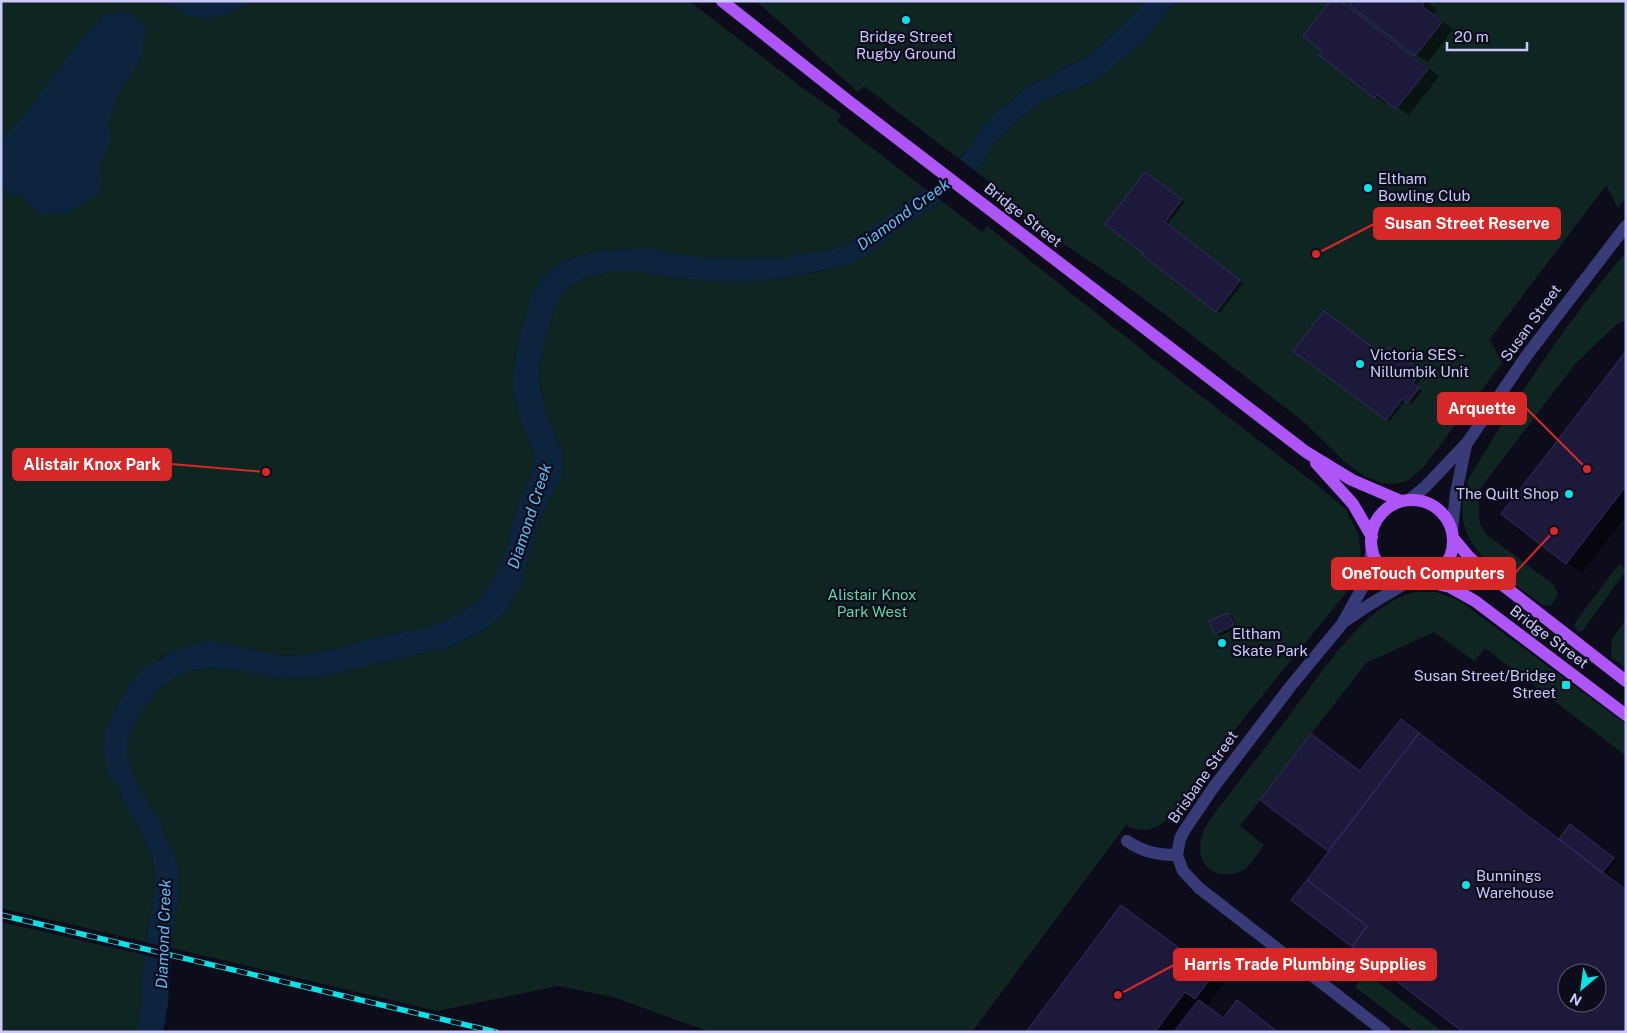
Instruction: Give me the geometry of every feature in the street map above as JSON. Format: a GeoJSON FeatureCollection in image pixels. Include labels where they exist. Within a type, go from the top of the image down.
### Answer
{"type":"FeatureCollection","features":[{"type":"Feature","properties":{"kind":"main road","name":"Bridge Street"},"geometry":{"type":"LineString","coordinates":[[722,1],[851,103],[1306,452],[1352,480],[1405,501]]}},
{"type":"Feature","properties":{"kind":"main road","name":"Bridge Street"},"geometry":{"type":"LineString","coordinates":[[1306,452],[1353,504],[1372,542]]}},
{"type":"Feature","properties":{"kind":"main road"},"geometry":{"type":"LineString","coordinates":[[1405,501],[1420,501],[1431,504],[1447,519],[1453,534],[1451,556],[1444,567],[1434,576],[1422,580],[1409,581],[1396,578],[1384,570],[1376,560],[1372,542],[1373,528],[1381,515],[1393,505],[1405,501]]}},
{"type":"Feature","properties":{"kind":"main road","name":"Bridge Street"},"geometry":{"type":"LineString","coordinates":[[1453,534],[1468,557],[1482,569],[1626,681]]}},
{"type":"Feature","properties":{"kind":"main road","name":"Bridge Street"},"geometry":{"type":"LineString","coordinates":[[1422,580],[1450,587],[1474,601],[1626,715]]}},
{"type":"Feature","properties":{"kind":"street","name":"Susan Street"},"geometry":{"type":"LineString","coordinates":[[1405,501],[1425,487],[1467,443],[1538,341],[1626,226]]}},
{"type":"Feature","properties":{"kind":"street","name":"Susan Street"},"geometry":{"type":"LineString","coordinates":[[1453,534],[1456,492],[1467,443]]}},
{"type":"Feature","properties":{"kind":"street","name":"Brisbane Street"},"geometry":{"type":"LineString","coordinates":[[1177,855],[1180,839],[1184,831],[1208,795],[1290,687],[1342,624],[1365,583],[1372,542]]}},
{"type":"Feature","properties":{"kind":"street","name":"Brisbane Street"},"geometry":{"type":"LineString","coordinates":[[1342,624],[1368,605],[1409,581]]}},
{"type":"Feature","properties":{"kind":"street"},"geometry":{"type":"LineString","coordinates":[[1127,841],[1152,853],[1177,855],[1188,879],[1198,888],[1385,1032]]}},
{"type":"Feature","properties":{"kind":"green space"},"geometry":{"type":"Polygon","coordinates":[[[1,1],[689,1],[841,115],[837,121],[924,188],[860,236],[843,246],[819,252],[780,258],[744,259],[696,257],[632,249],[596,251],[565,260],[552,268],[541,280],[521,332],[516,351],[514,372],[514,395],[535,454],[534,465],[519,501],[500,566],[477,602],[445,621],[427,628],[372,638],[341,648],[302,655],[279,656],[224,643],[192,644],[159,658],[113,716],[106,729],[109,777],[118,787],[125,806],[137,825],[152,856],[155,872],[154,894],[146,942],[1,908],[1,1]]]}},
{"type":"Feature","properties":{"kind":"green space"},"geometry":{"type":"Polygon","coordinates":[[[756,1],[1144,1],[1138,10],[1100,46],[1080,61],[1063,68],[1048,78],[1028,85],[1015,98],[996,112],[959,159],[864,86],[858,92],[756,1]]]}},
{"type":"Feature","properties":{"kind":"green space"},"geometry":{"type":"Polygon","coordinates":[[[1176,1],[1626,1],[1626,198],[1618,208],[1606,185],[1490,339],[1502,363],[1423,468],[1409,480],[1391,484],[1382,483],[1364,476],[1345,462],[1304,422],[1163,313],[1122,283],[1017,213],[1005,203],[1009,197],[975,171],[984,161],[994,143],[1026,113],[1043,100],[1089,84],[1145,40],[1176,1]]]}},
{"type":"Feature","properties":{"kind":"green space","name":"Alistair Knox Park West"},"geometry":{"type":"Polygon","coordinates":[[[942,201],[982,232],[987,226],[1171,373],[1326,492],[1346,510],[1358,533],[1361,555],[1355,576],[1346,593],[1244,718],[1168,818],[1154,828],[1143,830],[1126,825],[972,1032],[710,1032],[613,997],[558,986],[437,1011],[172,948],[173,928],[179,897],[173,852],[164,836],[161,823],[137,784],[127,754],[127,741],[139,715],[160,688],[174,678],[189,671],[208,668],[242,671],[281,678],[319,677],[451,647],[490,627],[504,613],[521,585],[540,517],[563,466],[562,449],[546,415],[540,387],[539,371],[553,312],[561,296],[570,286],[582,279],[612,271],[640,271],[661,276],[708,281],[744,282],[786,278],[821,271],[858,261],[872,252],[900,228],[942,201]]]}},
{"type":"Feature","properties":{"kind":"green space"},"geometry":{"type":"Polygon","coordinates":[[[1626,252],[1626,320],[1617,324],[1576,363],[1479,490],[1479,521],[1486,534],[1554,585],[1558,595],[1551,605],[1544,606],[1494,568],[1480,554],[1470,538],[1463,521],[1463,501],[1469,478],[1505,419],[1562,333],[1626,252]]]}},
{"type":"Feature","properties":{"kind":"green space"},"geometry":{"type":"Polygon","coordinates":[[[1619,564],[1626,570],[1625,572],[1583,630],[1578,632],[1574,626],[1576,621],[1619,564]]]}},
{"type":"Feature","properties":{"kind":"green space"},"geometry":{"type":"Polygon","coordinates":[[[1415,592],[1436,592],[1460,601],[1626,724],[1626,756],[1485,648],[1474,661],[1434,632],[1366,663],[1240,826],[1264,845],[1252,862],[1244,870],[1233,874],[1222,874],[1209,869],[1202,859],[1200,846],[1203,832],[1215,812],[1346,642],[1378,610],[1396,599],[1415,592]]]}},
{"type":"Feature","properties":{"kind":"green space"},"geometry":{"type":"Polygon","coordinates":[[[1625,621],[1626,626],[1623,630],[1626,632],[1626,668],[1611,657],[1612,639],[1625,621]]]}},
{"type":"Feature","properties":{"kind":"green space"},"geometry":{"type":"Polygon","coordinates":[[[1,922],[162,959],[155,1032],[1,1032],[1,922]]]}},
{"type":"Feature","properties":{"kind":"green space"},"geometry":{"type":"Polygon","coordinates":[[[1366,973],[1443,1032],[1414,1032],[1355,987],[1366,973]]]}},
{"type":"Feature","properties":{"kind":"water"},"geometry":{"type":"Polygon","coordinates":[[[167,1],[252,1],[227,14],[201,18],[180,12],[167,1]]]}},
{"type":"Feature","properties":{"kind":"water","name":"Diamond Creek"},"geometry":{"type":"Polygon","coordinates":[[[1144,1],[1176,1],[1145,40],[1104,74],[1089,84],[1043,100],[994,143],[984,161],[942,201],[900,228],[872,252],[858,261],[786,278],[744,282],[708,281],[661,276],[640,271],[612,271],[582,279],[570,286],[561,296],[553,312],[539,370],[540,387],[546,415],[562,450],[563,466],[561,478],[540,517],[521,585],[504,613],[490,627],[451,647],[319,677],[281,678],[242,671],[208,668],[189,671],[174,678],[160,688],[139,715],[127,741],[127,754],[137,784],[161,823],[164,836],[173,852],[178,869],[179,897],[173,928],[168,1003],[163,1032],[138,1032],[146,942],[154,894],[155,872],[152,856],[137,825],[125,806],[118,787],[109,777],[104,747],[106,729],[122,698],[130,684],[146,667],[175,650],[192,644],[209,642],[224,643],[279,656],[302,655],[341,648],[372,638],[427,628],[445,621],[477,602],[500,566],[519,501],[534,465],[535,454],[522,424],[514,395],[514,372],[516,351],[532,295],[541,280],[552,268],[565,260],[597,251],[657,250],[696,257],[744,259],[780,258],[843,246],[860,236],[943,174],[964,154],[996,112],[1015,98],[1028,85],[1048,78],[1063,68],[1080,61],[1100,46],[1138,10],[1144,1]]]}},
{"type":"Feature","properties":{"kind":"water"},"geometry":{"type":"Polygon","coordinates":[[[120,12],[130,13],[144,25],[145,37],[141,56],[116,99],[108,123],[111,140],[100,166],[102,187],[95,197],[67,213],[40,214],[21,195],[8,193],[1,180],[1,149],[4,139],[86,32],[99,23],[103,16],[120,12]]]}},
{"type":"Feature","properties":{"kind":"pier"},"geometry":{"type":"Polygon","coordinates":[[[957,157],[977,172],[944,203],[922,186],[942,172],[957,157]]]}},
{"type":"Feature","properties":{"kind":"pier"},"geometry":{"type":"Polygon","coordinates":[[[144,942],[175,949],[174,962],[143,955],[144,942]]]}},
{"type":"Feature","properties":{"kind":"building"},"geometry":{"type":"Polygon","coordinates":[[[1330,1],[1341,1],[1428,69],[1396,109],[1377,95],[1374,98],[1319,55],[1322,51],[1303,36],[1330,1]]]}},
{"type":"Feature","properties":{"kind":"building"},"geometry":{"type":"Polygon","coordinates":[[[1353,1],[1425,1],[1422,6],[1442,22],[1415,56],[1350,5],[1353,1]]]}},
{"type":"Feature","properties":{"kind":"building"},"geometry":{"type":"Polygon","coordinates":[[[1145,172],[1182,199],[1165,222],[1240,280],[1216,312],[1105,224],[1145,172]]]}},
{"type":"Feature","properties":{"kind":"building","name":"Victoria SES - Nillumbik Unit"},"geometry":{"type":"Polygon","coordinates":[[[1324,311],[1383,355],[1389,347],[1422,372],[1413,383],[1419,388],[1407,403],[1402,399],[1386,420],[1293,351],[1324,311]]]}},
{"type":"Feature","properties":{"kind":"building"},"geometry":{"type":"Polygon","coordinates":[[[1626,351],[1626,486],[1566,564],[1501,514],[1626,351]]]}},
{"type":"Feature","properties":{"kind":"building"},"geometry":{"type":"Polygon","coordinates":[[[1228,613],[1234,625],[1215,634],[1209,621],[1228,613]]]}},
{"type":"Feature","properties":{"kind":"building"},"geometry":{"type":"Polygon","coordinates":[[[1401,719],[1419,733],[1328,851],[1260,800],[1311,734],[1360,771],[1401,719]]]}},
{"type":"Feature","properties":{"kind":"building","name":"Bunnings Warehouse"},"geometry":{"type":"Polygon","coordinates":[[[1419,733],[1626,890],[1626,1032],[1463,1032],[1352,947],[1367,926],[1307,880],[1419,733]]]}},
{"type":"Feature","properties":{"kind":"building"},"geometry":{"type":"Polygon","coordinates":[[[1570,824],[1614,858],[1602,873],[1559,839],[1570,824]]]}},
{"type":"Feature","properties":{"kind":"building"},"geometry":{"type":"Polygon","coordinates":[[[1307,880],[1367,926],[1352,947],[1291,900],[1307,880]]]}},
{"type":"Feature","properties":{"kind":"building"},"geometry":{"type":"Polygon","coordinates":[[[1121,905],[1214,974],[1195,999],[1185,992],[1155,1032],[1026,1032],[1121,905]]]}},
{"type":"Feature","properties":{"kind":"building"},"geometry":{"type":"Polygon","coordinates":[[[1199,1000],[1223,1018],[1237,1000],[1278,1032],[1174,1032],[1199,1000]]]}},
{"type":"Feature","properties":{"kind":"railway"},"geometry":{"type":"LineString","coordinates":[[1,915],[496,1032]]}},
{"type":"Feature","properties":{"kind":"place","name":"Bridge Street Rugby Ground"},"geometry":{"type":"Point","coordinates":[906,20]}},
{"type":"Feature","properties":{"kind":"place","name":"Eltham Bowling Club"},"geometry":{"type":"Point","coordinates":[1368,188]}},
{"type":"Feature","properties":{"kind":"place","name":"Susan Street Reserve"},"geometry":{"type":"Point","coordinates":[1316,254]}},
{"type":"Feature","properties":{"kind":"place","name":"Victoria SES - Nillumbik Unit"},"geometry":{"type":"Point","coordinates":[1360,364]}},
{"type":"Feature","properties":{"kind":"place","name":"Arquette"},"geometry":{"type":"Point","coordinates":[1587,469]}},
{"type":"Feature","properties":{"kind":"place","name":"Alistair Knox Park"},"geometry":{"type":"Point","coordinates":[266,472]}},
{"type":"Feature","properties":{"kind":"place","name":"The Quilt Shop"},"geometry":{"type":"Point","coordinates":[1569,494]}},
{"type":"Feature","properties":{"kind":"place","name":"OneTouch Computers"},"geometry":{"type":"Point","coordinates":[1554,531]}},
{"type":"Feature","properties":{"kind":"place","name":"Eltham Skate Park"},"geometry":{"type":"Point","coordinates":[1222,643]}},
{"type":"Feature","properties":{"kind":"place","name":"Susan Street/Bridge Street"},"geometry":{"type":"Point","coordinates":[1566,685]}},
{"type":"Feature","properties":{"kind":"place","name":"Bunnings Warehouse"},"geometry":{"type":"Point","coordinates":[1466,885]}},
{"type":"Feature","properties":{"kind":"place","name":"Harris Trade Plumbing Supplies"},"geometry":{"type":"Point","coordinates":[1118,995]}}]}
